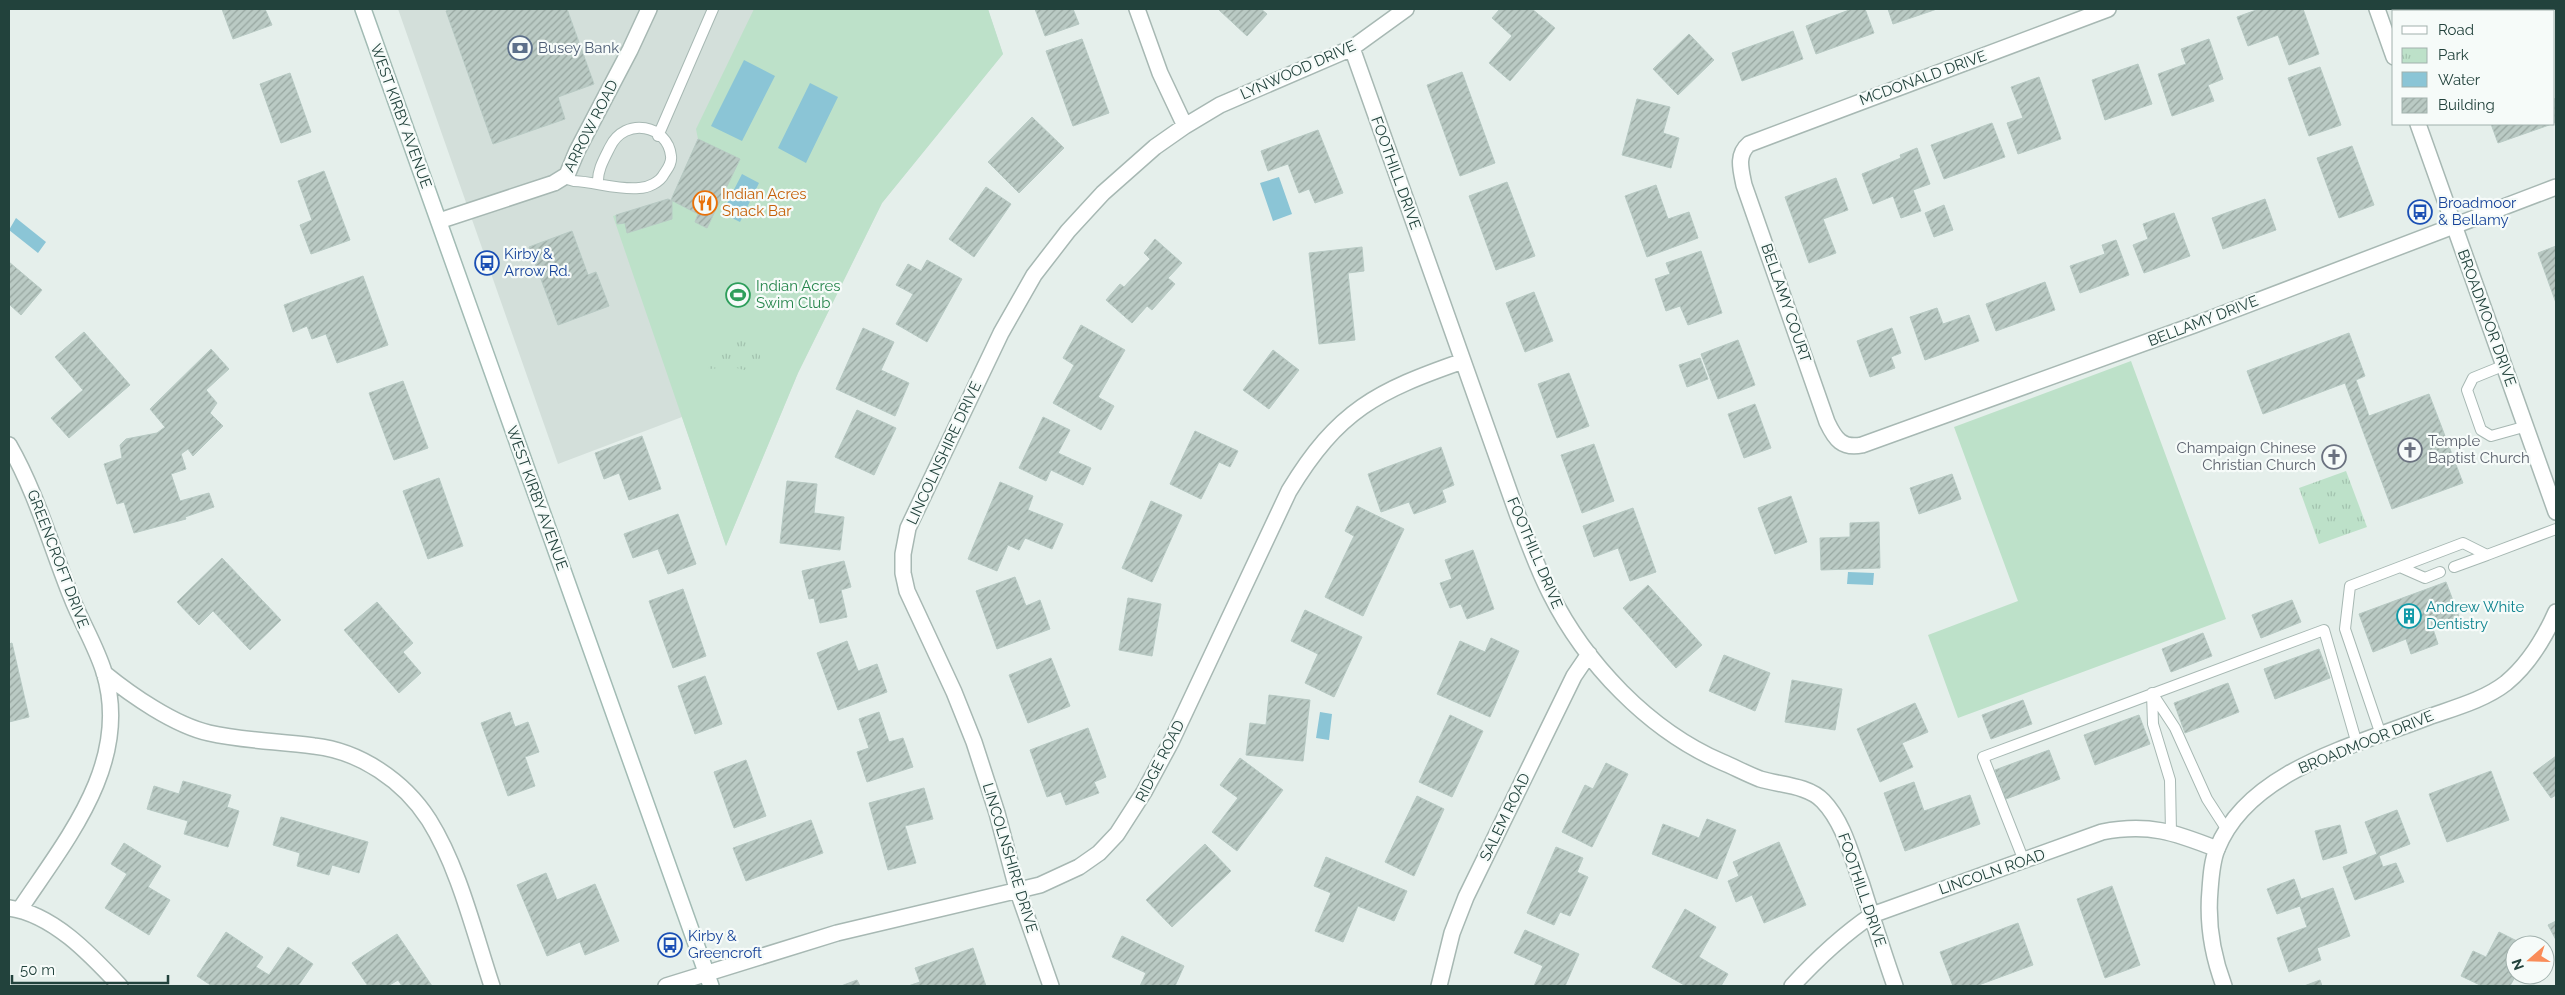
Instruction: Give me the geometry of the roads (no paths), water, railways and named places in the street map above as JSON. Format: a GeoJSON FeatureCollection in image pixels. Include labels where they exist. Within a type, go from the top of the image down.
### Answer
{"type":"FeatureCollection","features":[{"type":"Feature","properties":{"kind":"street","name":"WEST KIRBY AVENUE"},"geometry":{"type":"LineString","coordinates":[[363,9],[709,980]]}},
{"type":"Feature","properties":{"kind":"street","name":"ARROW ROAD"},"geometry":{"type":"LineString","coordinates":[[439,222],[564,178],[649,9]]}},
{"type":"Feature","properties":{"kind":"street"},"geometry":{"type":"LineString","coordinates":[[1137,9],[1160,73],[1185,126]]}},
{"type":"Feature","properties":{"kind":"street","name":"LYNWOOD DRIVE"},"geometry":{"type":"LineString","coordinates":[[1185,126],[1220,105],[1352,48],[1406,9]]}},
{"type":"Feature","properties":{"kind":"street","name":"MCDONALD DRIVE"},"geometry":{"type":"LineString","coordinates":[[1741,153],[1749,144],[1821,115],[2108,9]]}},
{"type":"Feature","properties":{"kind":"street"},"geometry":{"type":"LineString","coordinates":[[2376,9],[2392,52]]}},
{"type":"Feature","properties":{"kind":"street","name":"FOOTHILL DRIVE"},"geometry":{"type":"LineString","coordinates":[[1352,48],[1518,516],[1549,591],[1564,620],[1589,654],[1614,683],[1642,710],[1678,738],[1715,759],[1759,778],[1805,790],[1822,799],[1832,812],[1846,840],[1896,986]]}},
{"type":"Feature","properties":{"kind":"street","name":"BROADMOOR DRIVE"},"geometry":{"type":"LineString","coordinates":[[2418,125],[2556,512]]}},
{"type":"Feature","properties":{"kind":"street","name":"LINCOLNSHIRE DRIVE"},"geometry":{"type":"LineString","coordinates":[[1051,986],[1017,888],[997,813],[974,742],[954,692],[907,591],[903,573],[902,554],[908,528],[1001,333],[1034,275],[1068,231],[1103,193],[1155,147],[1185,126]]}},
{"type":"Feature","properties":{"kind":"street","name":"BELLAMY COURT"},"geometry":{"type":"LineString","coordinates":[[1741,153],[1740,165],[1744,185],[1828,422],[1834,437],[1847,446]]}},
{"type":"Feature","properties":{"kind":"street","name":"BELLAMY DRIVE"},"geometry":{"type":"LineString","coordinates":[[1847,446],[1862,445],[2143,344],[2556,187]]}},
{"type":"Feature","properties":{"kind":"street","name":"RIDGE ROAD"},"geometry":{"type":"LineString","coordinates":[[709,980],[837,933],[1017,888],[1040,885],[1079,867],[1099,853],[1130,816],[1171,742],[1289,490],[1307,461],[1327,436],[1348,416],[1382,393],[1463,361]]}},
{"type":"Feature","properties":{"kind":"street","name":"GREENCROFT DRIVE"},"geometry":{"type":"LineString","coordinates":[[9,446],[32,490],[71,596],[104,672],[110,699],[110,721],[104,761],[93,797],[78,824],[14,909],[48,923],[68,936],[120,986]]}},
{"type":"Feature","properties":{"kind":"street","name":"BROADMOOR DRIVE"},"geometry":{"type":"LineString","coordinates":[[2224,986],[2210,934],[2208,913],[2212,871],[2217,849],[2227,830],[2245,808],[2266,788],[2286,775],[2316,760],[2476,699],[2506,683],[2533,654],[2556,612]]}},
{"type":"Feature","properties":{"kind":"street","name":"SALEM ROAD"},"geometry":{"type":"LineString","coordinates":[[1439,986],[1452,933],[1466,897],[1574,676],[1589,654]]}},
{"type":"Feature","properties":{"kind":"street","name":"GREENCROFT DRIVE"},"geometry":{"type":"LineString","coordinates":[[104,672],[131,696],[207,733],[253,740],[316,746],[368,762],[387,776],[408,794],[428,818],[448,856],[492,986]]}},
{"type":"Feature","properties":{"kind":"street","name":"LINCOLN ROAD"},"geometry":{"type":"LineString","coordinates":[[1792,986],[1819,956],[1847,932],[1872,915],[2102,832],[2140,827],[2171,833],[2217,849]]}},
{"type":"Feature","properties":{"kind":"street"},"geometry":{"type":"LineString","coordinates":[[666,986],[709,980]]}},
{"type":"Feature","properties":{"kind":"lane"},"geometry":{"type":"LineString","coordinates":[[658,136],[713,9]]}},
{"type":"Feature","properties":{"kind":"lane"},"geometry":{"type":"LineString","coordinates":[[564,178],[598,183],[639,188],[653,185],[663,177],[671,163],[671,155],[666,143],[644,127],[634,127],[620,133],[613,140],[607,153],[598,175],[598,183]]}},
{"type":"Feature","properties":{"kind":"lane"},"geometry":{"type":"LineString","coordinates":[[2504,365],[2473,378],[2467,390],[2481,430],[2490,436],[2527,426]]}},
{"type":"Feature","properties":{"kind":"lane"},"geometry":{"type":"LineString","coordinates":[[2454,567],[2556,529]]}},
{"type":"Feature","properties":{"kind":"lane"},"geometry":{"type":"LineString","coordinates":[[2381,735],[2345,629],[2350,586],[2463,542],[2487,555]]}},
{"type":"Feature","properties":{"kind":"lane"},"geometry":{"type":"LineString","coordinates":[[2400,567],[2425,578],[2440,572]]}},
{"type":"Feature","properties":{"kind":"lane"},"geometry":{"type":"LineString","coordinates":[[2024,861],[1983,757],[2324,630],[2357,744]]}},
{"type":"Feature","properties":{"kind":"lane"},"geometry":{"type":"LineString","coordinates":[[2152,693],[2175,728],[2207,800],[2227,830]]}},
{"type":"Feature","properties":{"kind":"lane"},"geometry":{"type":"LineString","coordinates":[[2152,693],[2153,724],[2170,780],[2171,833]]}},
{"type":"Feature","properties":{"kind":"water"},"geometry":{"type":"Polygon","coordinates":[[[744,60],[775,76],[742,141],[711,126],[744,60]]]}},
{"type":"Feature","properties":{"kind":"water"},"geometry":{"type":"Polygon","coordinates":[[[810,83],[838,97],[806,163],[778,148],[810,83]]]}},
{"type":"Feature","properties":{"kind":"water"},"geometry":{"type":"Polygon","coordinates":[[[742,174],[759,183],[740,222],[722,213],[742,174]]]}},
{"type":"Feature","properties":{"kind":"water"},"geometry":{"type":"Polygon","coordinates":[[[1279,177],[1292,214],[1273,221],[1260,183],[1279,177]]]}},
{"type":"Feature","properties":{"kind":"water"},"geometry":{"type":"Polygon","coordinates":[[[16,218],[46,242],[38,253],[9,230],[16,218]]]}},
{"type":"Feature","properties":{"kind":"water"},"geometry":{"type":"Polygon","coordinates":[[[1848,572],[1874,573],[1873,585],[1847,584],[1848,572]]]}},
{"type":"Feature","properties":{"kind":"water"},"geometry":{"type":"Polygon","coordinates":[[[1320,712],[1332,714],[1329,740],[1316,738],[1320,712]]]}},
{"type":"Feature","properties":{"kind":"place","name":"Busey Bank"},"geometry":{"type":"Point","coordinates":[520,48]}},
{"type":"Feature","properties":{"kind":"place","name":"Indian Acres Snack Bar"},"geometry":{"type":"Point","coordinates":[705,203]}},
{"type":"Feature","properties":{"kind":"place","name":"Broadmoor & Bellamy"},"geometry":{"type":"Point","coordinates":[2420,212]}},
{"type":"Feature","properties":{"kind":"place","name":"Kirby & Arrow Rd."},"geometry":{"type":"Point","coordinates":[487,263]}},
{"type":"Feature","properties":{"kind":"place","name":"Indian Acres Swim Club"},"geometry":{"type":"Point","coordinates":[738,295]}},
{"type":"Feature","properties":{"kind":"place","name":"Temple Baptist Church"},"geometry":{"type":"Point","coordinates":[2410,450]}},
{"type":"Feature","properties":{"kind":"place","name":"Champaign Chinese Christian Church"},"geometry":{"type":"Point","coordinates":[2334,457]}},
{"type":"Feature","properties":{"kind":"place","name":"Andrew White Dentistry"},"geometry":{"type":"Point","coordinates":[2409,616]}},
{"type":"Feature","properties":{"kind":"place","name":"Kirby & Greencroft"},"geometry":{"type":"Point","coordinates":[670,945]}}]}
